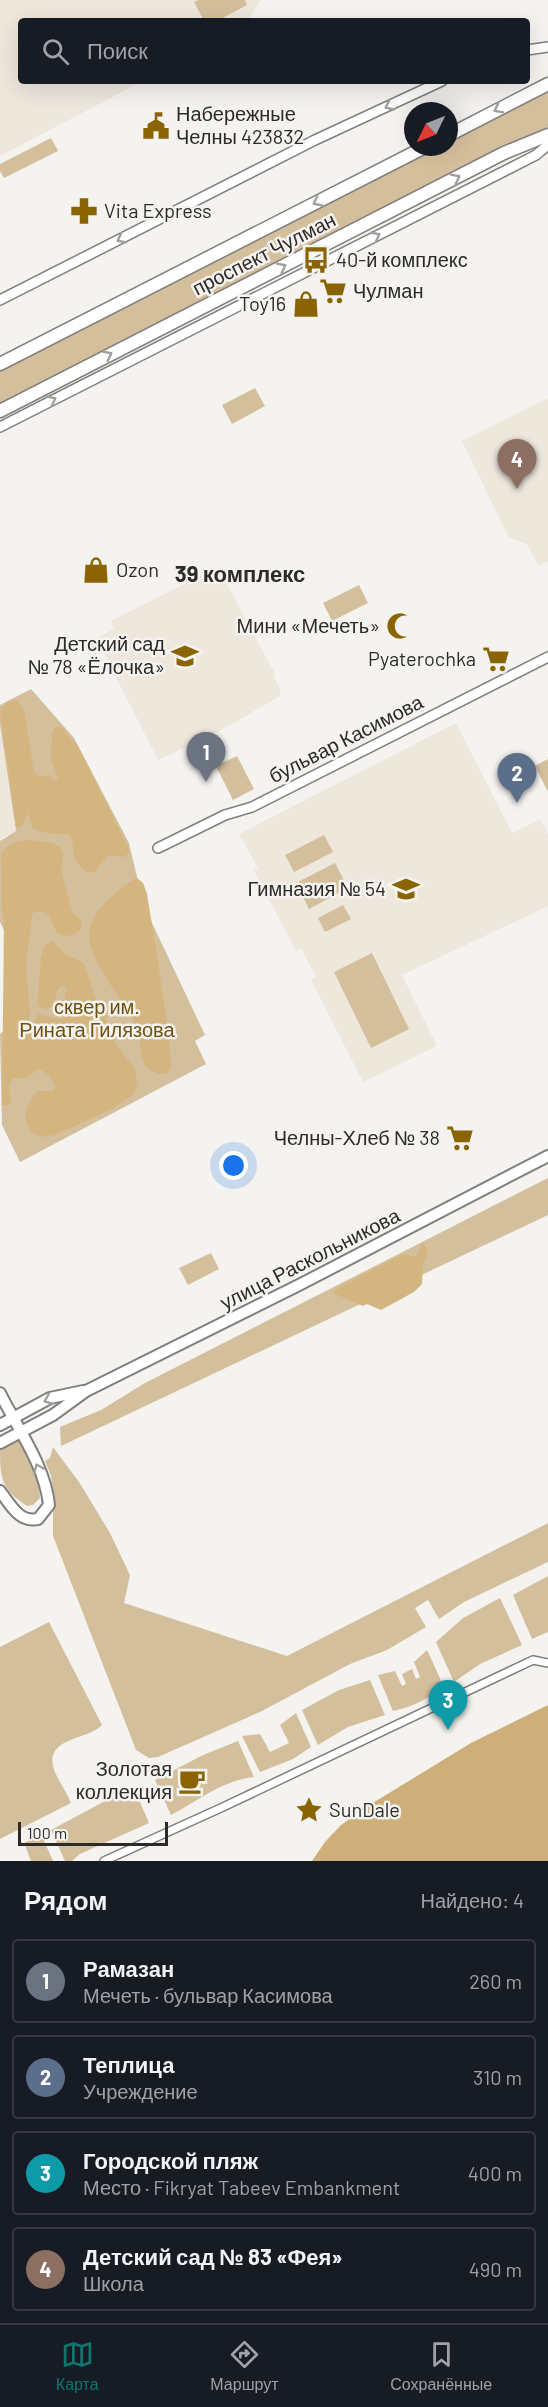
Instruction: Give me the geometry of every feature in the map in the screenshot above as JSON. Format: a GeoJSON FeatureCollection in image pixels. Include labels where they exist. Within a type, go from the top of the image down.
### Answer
{"type":"FeatureCollection","features":[{"type":"Feature","properties":{"kind":"main road"},"geometry":{"type":"LineString","coordinates":[[458,130],[548,84]]}},
{"type":"Feature","properties":{"kind":"main road","name":"проспект Чулман"},"geometry":{"type":"LineString","coordinates":[[0,411],[493,159],[548,135]]}},
{"type":"Feature","properties":{"kind":"main road","name":"проспект Чулман"},"geometry":{"type":"LineString","coordinates":[[0,364],[407,156]]}},
{"type":"Feature","properties":{"kind":"street"},"geometry":{"type":"LineString","coordinates":[[530,50],[548,47]]}},
{"type":"Feature","properties":{"kind":"street"},"geometry":{"type":"LineString","coordinates":[[0,300],[315,140],[436,84]]}},
{"type":"Feature","properties":{"kind":"street"},"geometry":{"type":"LineString","coordinates":[[0,427],[536,155],[548,145]]}},
{"type":"Feature","properties":{"kind":"street","name":"бульвар Касимова"},"geometry":{"type":"LineString","coordinates":[[158,848],[225,815],[252,807],[548,657]]}},
{"type":"Feature","properties":{"kind":"street","name":"улица Раскольникова"},"geometry":{"type":"LineString","coordinates":[[0,1443],[53,1415],[86,1391],[548,1156]]}},
{"type":"Feature","properties":{"kind":"street","name":"улица Раскольникова"},"geometry":{"type":"LineString","coordinates":[[0,1425],[50,1398],[86,1391]]}},
{"type":"Feature","properties":{"kind":"street"},"geometry":{"type":"LineString","coordinates":[[0,1393],[41,1474],[49,1505],[39,1519],[30,1521],[22,1518],[0,1491]]}},
{"type":"Feature","properties":{"kind":"street"},"geometry":{"type":"LineString","coordinates":[[104,1861],[533,1660],[548,1663]]}},
{"type":"Feature","properties":{"kind":"shaded area"},"geometry":{"type":"Polygon","coordinates":[[[0,0],[261,0],[249,18],[18,18],[18,84],[137,84],[0,156],[0,0]]]}},
{"type":"Feature","properties":{"kind":"shaded area"},"geometry":{"type":"Polygon","coordinates":[[[548,398],[548,561],[538,566],[527,544],[509,538],[462,441],[548,398]]]}},
{"type":"Feature","properties":{"kind":"shaded area","name":"Детский сад № 78 «Ёлочка»"},"geometry":{"type":"Polygon","coordinates":[[[218,567],[275,674],[273,675],[280,689],[280,696],[225,728],[158,760],[96,638],[114,629],[111,621],[218,567]]]}},
{"type":"Feature","properties":{"kind":"shaded area","name":"Гимназия № 54"},"geometry":{"type":"Polygon","coordinates":[[[456,723],[512,833],[541,819],[548,834],[548,906],[402,975],[437,1046],[363,1082],[311,980],[316,977],[301,948],[296,951],[254,871],[258,868],[239,834],[456,723]]]}},
{"type":"Feature","properties":{"kind":"shaded area"},"geometry":{"type":"Polygon","coordinates":[[[0,728],[16,831],[0,839],[0,728]]]}},
{"type":"Feature","properties":{"kind":"shaded area"},"geometry":{"type":"Polygon","coordinates":[[[548,1705],[548,1861],[312,1861],[341,1825],[376,1801],[471,1743],[548,1705]]]}},
{"type":"Feature","properties":{"kind":"green space"},"geometry":{"type":"Polygon","coordinates":[[[198,0],[245,0],[247,5],[223,18],[202,18],[194,2],[198,0]]]}},
{"type":"Feature","properties":{"kind":"green space"},"geometry":{"type":"Polygon","coordinates":[[[548,90],[548,129],[0,405],[0,370],[419,156],[458,156],[458,136],[548,90]]]}},
{"type":"Feature","properties":{"kind":"green space"},"geometry":{"type":"Polygon","coordinates":[[[51,138],[58,151],[4,178],[0,171],[0,164],[51,138]]]}},
{"type":"Feature","properties":{"kind":"green space"},"geometry":{"type":"Polygon","coordinates":[[[255,388],[265,406],[232,424],[222,405],[255,388]]]}},
{"type":"Feature","properties":{"kind":"green space"},"geometry":{"type":"Polygon","coordinates":[[[359,585],[368,603],[332,621],[323,603],[359,585]]]}},
{"type":"Feature","properties":{"kind":"green space","name":"сквер им. Рината Гилязова"},"geometry":{"type":"Polygon","coordinates":[[[31,689],[74,738],[129,843],[144,906],[205,1035],[195,1041],[206,1064],[20,1162],[2,1125],[0,1034],[5,1029],[7,936],[0,922],[0,841],[16,831],[0,725],[0,705],[31,689]]]}},
{"type":"Feature","properties":{"kind":"green space"},"geometry":{"type":"Polygon","coordinates":[[[16,700],[24,709],[34,773],[38,776],[49,776],[55,781],[58,778],[51,759],[52,732],[55,727],[62,728],[77,744],[128,847],[129,853],[124,857],[109,855],[94,872],[87,872],[75,858],[69,834],[38,831],[32,827],[28,813],[21,827],[16,827],[0,711],[7,702],[16,700]]]}},
{"type":"Feature","properties":{"kind":"green space"},"geometry":{"type":"Polygon","coordinates":[[[237,756],[254,789],[233,800],[216,766],[237,756]]]}},
{"type":"Feature","properties":{"kind":"green space"},"geometry":{"type":"Polygon","coordinates":[[[548,759],[548,792],[535,766],[548,759]]]}},
{"type":"Feature","properties":{"kind":"green space"},"geometry":{"type":"Polygon","coordinates":[[[324,835],[333,852],[294,872],[285,855],[324,835]]]}},
{"type":"Feature","properties":{"kind":"green space"},"geometry":{"type":"Polygon","coordinates":[[[29,840],[53,843],[60,847],[63,853],[61,870],[72,912],[82,921],[80,930],[70,936],[57,933],[48,914],[41,911],[34,912],[32,915],[26,966],[30,1014],[28,1025],[34,1023],[38,1014],[60,1019],[68,1014],[64,1003],[66,989],[64,985],[59,988],[52,1007],[45,1009],[37,1006],[41,957],[45,945],[52,941],[65,954],[84,963],[95,997],[105,1014],[112,1038],[135,1070],[137,1086],[134,1094],[114,1108],[55,1135],[40,1137],[32,1133],[27,1122],[26,1111],[38,1091],[53,1091],[55,1086],[51,1078],[38,1069],[27,1078],[14,1078],[9,1086],[12,1102],[7,1106],[2,1105],[4,921],[1,854],[13,843],[29,840]]]}},
{"type":"Feature","properties":{"kind":"green space"},"geometry":{"type":"Polygon","coordinates":[[[335,863],[348,888],[309,909],[296,883],[335,863]]]}},
{"type":"Feature","properties":{"kind":"green space"},"geometry":{"type":"Polygon","coordinates":[[[137,878],[143,883],[147,894],[166,1017],[171,1061],[170,1070],[165,1074],[146,1066],[141,1054],[137,1028],[99,964],[90,943],[91,925],[100,909],[112,896],[137,878]]]}},
{"type":"Feature","properties":{"kind":"green space"},"geometry":{"type":"Polygon","coordinates":[[[343,905],[351,919],[325,932],[318,918],[343,905]]]}},
{"type":"Feature","properties":{"kind":"green space"},"geometry":{"type":"Polygon","coordinates":[[[372,953],[409,1029],[371,1048],[334,972],[372,953]]]}},
{"type":"Feature","properties":{"kind":"green space"},"geometry":{"type":"Polygon","coordinates":[[[548,1178],[548,1215],[61,1446],[60,1427],[101,1410],[145,1383],[548,1178]]]}},
{"type":"Feature","properties":{"kind":"green space"},"geometry":{"type":"Polygon","coordinates":[[[423,1243],[428,1251],[423,1264],[422,1284],[414,1292],[381,1310],[367,1304],[363,1306],[333,1293],[336,1289],[403,1254],[416,1257],[423,1243]]]}},
{"type":"Feature","properties":{"kind":"green space"},"geometry":{"type":"Polygon","coordinates":[[[211,1253],[219,1269],[188,1285],[179,1268],[211,1253]]]}},
{"type":"Feature","properties":{"kind":"green space"},"geometry":{"type":"Polygon","coordinates":[[[19,1438],[39,1480],[40,1498],[33,1505],[27,1506],[11,1494],[3,1481],[0,1466],[0,1447],[19,1438]]]}},
{"type":"Feature","properties":{"kind":"green space"},"geometry":{"type":"Polygon","coordinates":[[[53,1447],[79,1482],[110,1533],[130,1575],[124,1603],[287,1656],[548,1523],[548,1562],[464,1602],[439,1619],[428,1600],[415,1608],[426,1627],[387,1650],[350,1664],[262,1711],[158,1757],[149,1758],[136,1750],[53,1536],[53,1491],[51,1476],[45,1461],[50,1458],[53,1447]]]}},
{"type":"Feature","properties":{"kind":"green space"},"geometry":{"type":"Polygon","coordinates":[[[548,1576],[548,1632],[532,1639],[513,1595],[548,1576]]]}},
{"type":"Feature","properties":{"kind":"green space"},"geometry":{"type":"Polygon","coordinates":[[[500,1598],[522,1645],[480,1664],[454,1682],[436,1642],[463,1618],[500,1598]]]}},
{"type":"Feature","properties":{"kind":"green space"},"geometry":{"type":"Polygon","coordinates":[[[49,1622],[102,1725],[56,1749],[53,1757],[54,1770],[71,1803],[0,1839],[0,1647],[49,1622]]]}},
{"type":"Feature","properties":{"kind":"green space"},"geometry":{"type":"Polygon","coordinates":[[[427,1650],[444,1687],[420,1702],[393,1711],[378,1675],[395,1671],[402,1686],[406,1684],[402,1674],[412,1669],[416,1679],[420,1677],[414,1662],[427,1650]]]}},
{"type":"Feature","properties":{"kind":"green space"},"geometry":{"type":"Polygon","coordinates":[[[370,1680],[385,1715],[348,1727],[318,1745],[302,1710],[339,1690],[370,1680]]]}},
{"type":"Feature","properties":{"kind":"green space"},"geometry":{"type":"Polygon","coordinates":[[[296,1713],[311,1747],[293,1759],[260,1772],[242,1736],[260,1734],[270,1752],[289,1743],[280,1725],[296,1713]]]}},
{"type":"Feature","properties":{"kind":"green space"},"geometry":{"type":"Polygon","coordinates":[[[238,1741],[254,1777],[221,1787],[171,1815],[155,1780],[203,1755],[238,1741]]]}},
{"type":"Feature","properties":{"kind":"green space"},"geometry":{"type":"Polygon","coordinates":[[[133,1786],[149,1823],[80,1854],[72,1861],[65,1861],[51,1830],[133,1786]]]}},
{"type":"Feature","properties":{"kind":"green space"},"geometry":{"type":"Polygon","coordinates":[[[41,1834],[53,1861],[31,1861],[24,1843],[41,1834]]]}},
{"type":"Feature","properties":{"kind":"place","name":"Набережные Челны 423832"},"geometry":{"type":"Point","coordinates":[156,126]}},
{"type":"Feature","properties":{"kind":"place","name":"Vita Express"},"geometry":{"type":"Point","coordinates":[84,211]}},
{"type":"Feature","properties":{"kind":"place","name":"40-й комплекс"},"geometry":{"type":"Point","coordinates":[316,260]}},
{"type":"Feature","properties":{"kind":"place","name":"Чулман"},"geometry":{"type":"Point","coordinates":[333,291]}},
{"type":"Feature","properties":{"kind":"place","name":"Toy16"},"geometry":{"type":"Point","coordinates":[306,304]}},
{"type":"Feature","properties":{"kind":"place","name":"Детский сад № 83 «Фея»"},"geometry":{"type":"Point","coordinates":[517,489]}},
{"type":"Feature","properties":{"kind":"place","name":"Ozon"},"geometry":{"type":"Point","coordinates":[96,570]}},
{"type":"Feature","properties":{"kind":"place","name":"Мини «Мечеть»"},"geometry":{"type":"Point","coordinates":[400,626]}},
{"type":"Feature","properties":{"kind":"place","name":"Детский сад № 78 «Ёлочка»"},"geometry":{"type":"Point","coordinates":[185,656]}},
{"type":"Feature","properties":{"kind":"place","name":"Pyaterochka"},"geometry":{"type":"Point","coordinates":[496,659]}},
{"type":"Feature","properties":{"kind":"place","name":"Рамазан"},"geometry":{"type":"Point","coordinates":[206,782]}},
{"type":"Feature","properties":{"kind":"place","name":"Теплица"},"geometry":{"type":"Point","coordinates":[517,803]}},
{"type":"Feature","properties":{"kind":"place","name":"Гимназия № 54"},"geometry":{"type":"Point","coordinates":[406,889]}},
{"type":"Feature","properties":{"kind":"place","name":"Челны-Хлеб № 38"},"geometry":{"type":"Point","coordinates":[460,1138]}},
{"type":"Feature","properties":{"kind":"place","name":"Городской пляж"},"geometry":{"type":"Point","coordinates":[448,1730]}},
{"type":"Feature","properties":{"kind":"place","name":"Золотая коллекция"},"geometry":{"type":"Point","coordinates":[192,1781]}},
{"type":"Feature","properties":{"kind":"place","name":"SunDale"},"geometry":{"type":"Point","coordinates":[309,1810]}},
{"type":"Feature","properties":{"kind":"district","name":"39 комплекс"},"geometry":{"type":"Point","coordinates":[240,574]}}]}
